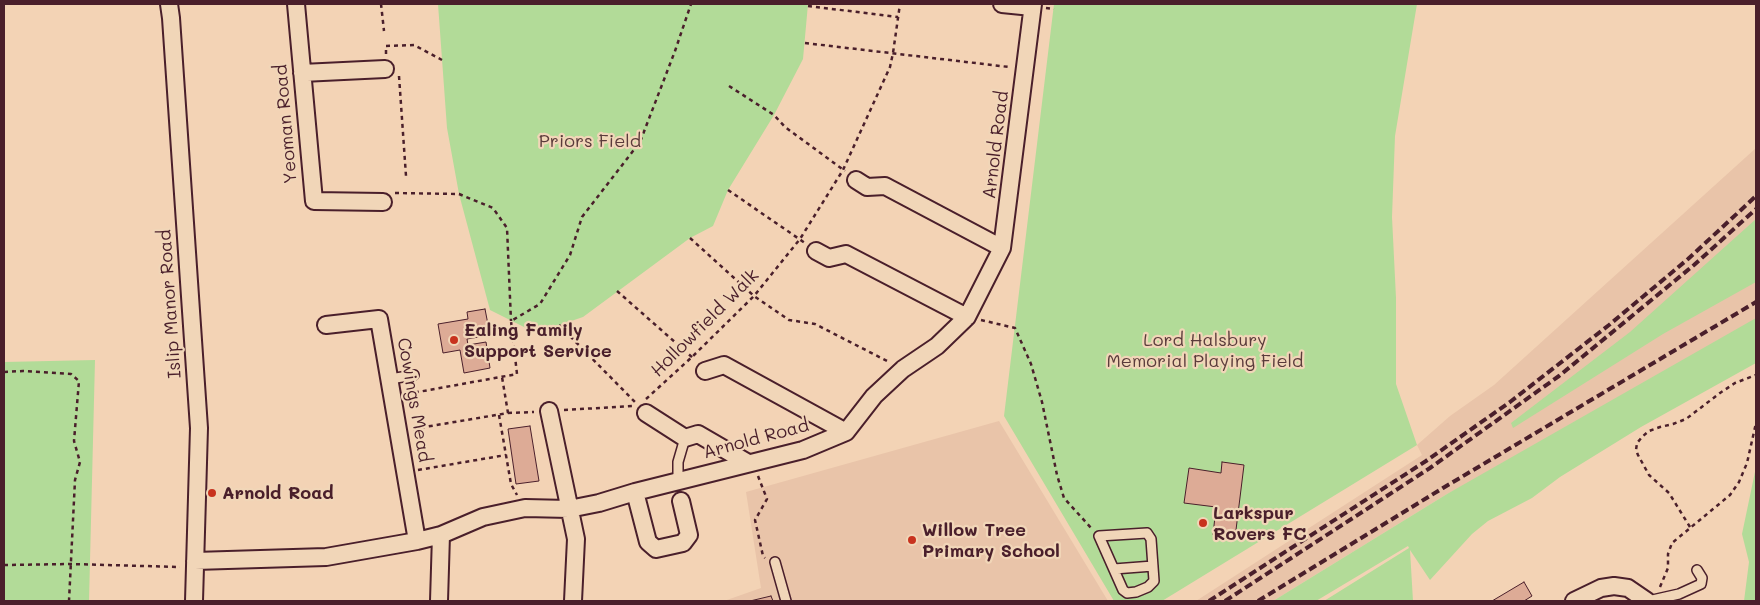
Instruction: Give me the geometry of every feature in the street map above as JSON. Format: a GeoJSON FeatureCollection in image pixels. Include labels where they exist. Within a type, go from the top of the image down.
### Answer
{"type":"FeatureCollection","features":[{"type":"Feature","properties":{"kind":"street","name":"Islip Manor Road"},"geometry":{"type":"LineString","coordinates":[[169,4],[199,428],[194,601]]}},
{"type":"Feature","properties":{"kind":"street","name":"Yeoman Road"},"geometry":{"type":"LineString","coordinates":[[296,4],[314,201],[383,202]]}},
{"type":"Feature","properties":{"kind":"street"},"geometry":{"type":"LineString","coordinates":[[1002,4],[1033,6]]}},
{"type":"Feature","properties":{"kind":"street","name":"Arnold Road"},"geometry":{"type":"LineString","coordinates":[[195,564],[326,557],[418,541],[441,535],[483,517],[525,508],[570,509],[599,503],[635,492],[803,450],[846,432],[874,396],[903,369],[937,346],[967,317],[1002,248],[1033,6]]}},
{"type":"Feature","properties":{"kind":"street"},"geometry":{"type":"LineString","coordinates":[[302,73],[385,69]]}},
{"type":"Feature","properties":{"kind":"street"},"geometry":{"type":"LineString","coordinates":[[850,175],[867,187],[885,186],[1002,248]]}},
{"type":"Feature","properties":{"kind":"street"},"geometry":{"type":"LineString","coordinates":[[816,251],[828,258],[846,254],[967,317]]}},
{"type":"Feature","properties":{"kind":"street","name":"Cowings Mead"},"geometry":{"type":"LineString","coordinates":[[326,325],[379,319],[418,541]]}},
{"type":"Feature","properties":{"kind":"street"},"geometry":{"type":"LineString","coordinates":[[705,371],[724,365],[846,432]]}},
{"type":"Feature","properties":{"kind":"street"},"geometry":{"type":"LineString","coordinates":[[642,410],[685,438],[698,434],[748,463]]}},
{"type":"Feature","properties":{"kind":"street"},"geometry":{"type":"LineString","coordinates":[[549,411],[576,539],[573,601]]}},
{"type":"Feature","properties":{"kind":"street"},"geometry":{"type":"LineString","coordinates":[[635,492],[648,542],[656,549],[684,543],[689,534],[682,502]]}},
{"type":"Feature","properties":{"kind":"street"},"geometry":{"type":"LineString","coordinates":[[439,601],[441,535]]}},
{"type":"Feature","properties":{"kind":"street"},"geometry":{"type":"LineString","coordinates":[[1574,601],[1601,588],[1614,586],[1628,588],[1650,598]]}},
{"type":"Feature","properties":{"kind":"lane"},"geometry":{"type":"LineString","coordinates":[[390,379],[414,375]]}},
{"type":"Feature","properties":{"kind":"lane"},"geometry":{"type":"LineString","coordinates":[[678,481],[678,462],[685,438]]}},
{"type":"Feature","properties":{"kind":"lane"},"geometry":{"type":"LineString","coordinates":[[1147,534],[1151,539],[1153,566],[1154,581],[1152,585],[1136,592],[1127,593],[1123,590],[1099,536],[1147,534]]}},
{"type":"Feature","properties":{"kind":"lane"},"geometry":{"type":"LineString","coordinates":[[774,562],[786,601]]}},
{"type":"Feature","properties":{"kind":"lane"},"geometry":{"type":"LineString","coordinates":[[1114,569],[1153,566]]}},
{"type":"Feature","properties":{"kind":"lane"},"geometry":{"type":"LineString","coordinates":[[1650,598],[1679,594],[1701,584],[1702,578],[1697,570]]}},
{"type":"Feature","properties":{"kind":"lane"},"geometry":{"type":"LineString","coordinates":[[1136,592],[1139,601]]}},
{"type":"Feature","properties":{"kind":"path"},"geometry":{"type":"LineString","coordinates":[[381,4],[384,31]]}},
{"type":"Feature","properties":{"kind":"path"},"geometry":{"type":"LineString","coordinates":[[511,321],[540,304],[570,255],[582,217],[640,142],[676,51],[691,4]]}},
{"type":"Feature","properties":{"kind":"path","name":"Hollowfield Walk"},"geometry":{"type":"LineString","coordinates":[[642,410],[754,296],[850,175],[894,54],[900,4]]}},
{"type":"Feature","properties":{"kind":"path"},"geometry":{"type":"LineString","coordinates":[[808,6],[898,17]]}},
{"type":"Feature","properties":{"kind":"path"},"geometry":{"type":"LineString","coordinates":[[805,43],[1026,69]]}},
{"type":"Feature","properties":{"kind":"path"},"geometry":{"type":"LineString","coordinates":[[406,176],[398,69],[385,69],[386,46],[414,45],[442,60]]}},
{"type":"Feature","properties":{"kind":"path"},"geometry":{"type":"LineString","coordinates":[[729,86],[774,115],[785,127],[850,175]]}},
{"type":"Feature","properties":{"kind":"path"},"geometry":{"type":"LineString","coordinates":[[728,190],[816,251]]}},
{"type":"Feature","properties":{"kind":"path"},"geometry":{"type":"LineString","coordinates":[[383,202],[385,193],[459,194],[492,208],[507,228],[511,321],[517,374],[393,396]]}},
{"type":"Feature","properties":{"kind":"path"},"geometry":{"type":"LineString","coordinates":[[690,238],[754,296],[789,320],[815,324],[903,369]]}},
{"type":"Feature","properties":{"kind":"path"},"geometry":{"type":"LineString","coordinates":[[617,291],[705,371]]}},
{"type":"Feature","properties":{"kind":"path"},"geometry":{"type":"LineString","coordinates":[[967,317],[1015,328],[1031,364],[1042,402],[1057,475],[1064,498],[1084,522],[1099,536]]}},
{"type":"Feature","properties":{"kind":"path"},"geometry":{"type":"LineString","coordinates":[[558,325],[642,410]]}},
{"type":"Feature","properties":{"kind":"path"},"geometry":{"type":"LineString","coordinates":[[4,372],[23,371],[71,374],[79,381],[74,441],[80,462],[75,480],[69,601]]}},
{"type":"Feature","properties":{"kind":"path"},"geometry":{"type":"LineString","coordinates":[[1690,527],[1669,494],[1650,476],[1638,456],[1636,450],[1637,443],[1649,432],[1686,419],[1720,393],[1736,383],[1756,375]]}},
{"type":"Feature","properties":{"kind":"path"},"geometry":{"type":"LineString","coordinates":[[502,377],[508,413]]}},
{"type":"Feature","properties":{"kind":"path"},"geometry":{"type":"LineString","coordinates":[[399,432],[508,413],[642,410]]}},
{"type":"Feature","properties":{"kind":"path"},"geometry":{"type":"LineString","coordinates":[[499,415],[510,484],[525,508]]}},
{"type":"Feature","properties":{"kind":"path"},"geometry":{"type":"LineString","coordinates":[[1650,598],[1661,585],[1668,568],[1668,554],[1672,543],[1730,494],[1739,482],[1747,463],[1756,423]]}},
{"type":"Feature","properties":{"kind":"path"},"geometry":{"type":"LineString","coordinates":[[406,472],[506,455]]}},
{"type":"Feature","properties":{"kind":"path"},"geometry":{"type":"LineString","coordinates":[[763,487],[767,499],[755,520],[762,556],[774,562]]}},
{"type":"Feature","properties":{"kind":"path"},"geometry":{"type":"LineString","coordinates":[[4,565],[195,564]]}},
{"type":"Feature","properties":{"kind":"shaded area"},"geometry":{"type":"Polygon","coordinates":[[[1756,148],[1756,342],[1447,494],[1273,601],[1196,601],[1422,455],[1417,445],[1450,416],[1494,385],[1756,148]]]}},
{"type":"Feature","properties":{"kind":"shaded area","name":"Willow Tree Primary School"},"geometry":{"type":"Polygon","coordinates":[[[999,421],[1108,601],[724,601],[761,588],[746,492],[999,421]]]}},
{"type":"Feature","properties":{"kind":"green space","name":"Priors Field"},"geometry":{"type":"Polygon","coordinates":[[[438,4],[808,4],[803,59],[774,115],[728,190],[713,226],[690,238],[583,317],[536,333],[490,310],[459,194],[447,128],[438,4]]]}},
{"type":"Feature","properties":{"kind":"green space","name":"Lord Halsbury Memorial Playing Field"},"geometry":{"type":"Polygon","coordinates":[[[1054,4],[1417,4],[1395,136],[1392,217],[1396,298],[1396,384],[1417,445],[1162,601],[1114,601],[1004,416],[1054,4]]]}},
{"type":"Feature","properties":{"kind":"green space"},"geometry":{"type":"Polygon","coordinates":[[[1756,219],[1756,282],[1663,334],[1513,428],[1511,423],[1630,332],[1756,219]]]}},
{"type":"Feature","properties":{"kind":"green space"},"geometry":{"type":"Polygon","coordinates":[[[1756,318],[1756,363],[1641,427],[1560,477],[1532,498],[1488,521],[1472,534],[1430,580],[1410,550],[1413,601],[1324,601],[1409,548],[1408,546],[1316,601],[1273,601],[1447,494],[1756,318]]]}},
{"type":"Feature","properties":{"kind":"green space"},"geometry":{"type":"Polygon","coordinates":[[[95,360],[89,601],[4,601],[4,362],[95,360]]]}},
{"type":"Feature","properties":{"kind":"green space"},"geometry":{"type":"Polygon","coordinates":[[[1756,467],[1756,601],[1744,601],[1749,562],[1742,534],[1756,467]]]}},
{"type":"Feature","properties":{"kind":"building","name":"Ealing Family Support Service"},"geometry":{"type":"Polygon","coordinates":[[[485,309],[490,335],[467,339],[468,345],[486,342],[490,368],[464,373],[460,350],[443,353],[438,324],[468,319],[467,312],[485,309]]]}},
{"type":"Feature","properties":{"kind":"building"},"geometry":{"type":"Polygon","coordinates":[[[530,426],[539,481],[516,484],[508,429],[530,426]]]}},
{"type":"Feature","properties":{"kind":"building"},"geometry":{"type":"Polygon","coordinates":[[[1222,462],[1244,465],[1235,538],[1213,535],[1216,507],[1184,503],[1189,468],[1221,473],[1222,462]]]}},
{"type":"Feature","properties":{"kind":"building"},"geometry":{"type":"Polygon","coordinates":[[[1524,582],[1532,596],[1524,601],[1492,601],[1524,582]]]}},
{"type":"Feature","properties":{"kind":"building"},"geometry":{"type":"Polygon","coordinates":[[[771,596],[773,601],[750,601],[771,596]]]}},
{"type":"Feature","properties":{"kind":"railway"},"geometry":{"type":"LineString","coordinates":[[1209,601],[1426,461],[1510,402],[1609,325],[1688,259],[1756,196]]}},
{"type":"Feature","properties":{"kind":"railway"},"geometry":{"type":"LineString","coordinates":[[1225,601],[1430,468],[1559,376],[1694,265],[1756,209]]}},
{"type":"Feature","properties":{"kind":"railway"},"geometry":{"type":"LineString","coordinates":[[1258,601],[1443,488],[1756,302]]}},
{"type":"Feature","properties":{"kind":"place","name":"Ealing Family Support Service"},"geometry":{"type":"Point","coordinates":[454,340]}},
{"type":"Feature","properties":{"kind":"place","name":"Arnold Road"},"geometry":{"type":"Point","coordinates":[212,493]}},
{"type":"Feature","properties":{"kind":"place","name":"Larkspur Rovers FC"},"geometry":{"type":"Point","coordinates":[1203,523]}},
{"type":"Feature","properties":{"kind":"place","name":"Willow Tree Primary School"},"geometry":{"type":"Point","coordinates":[912,540]}}]}
